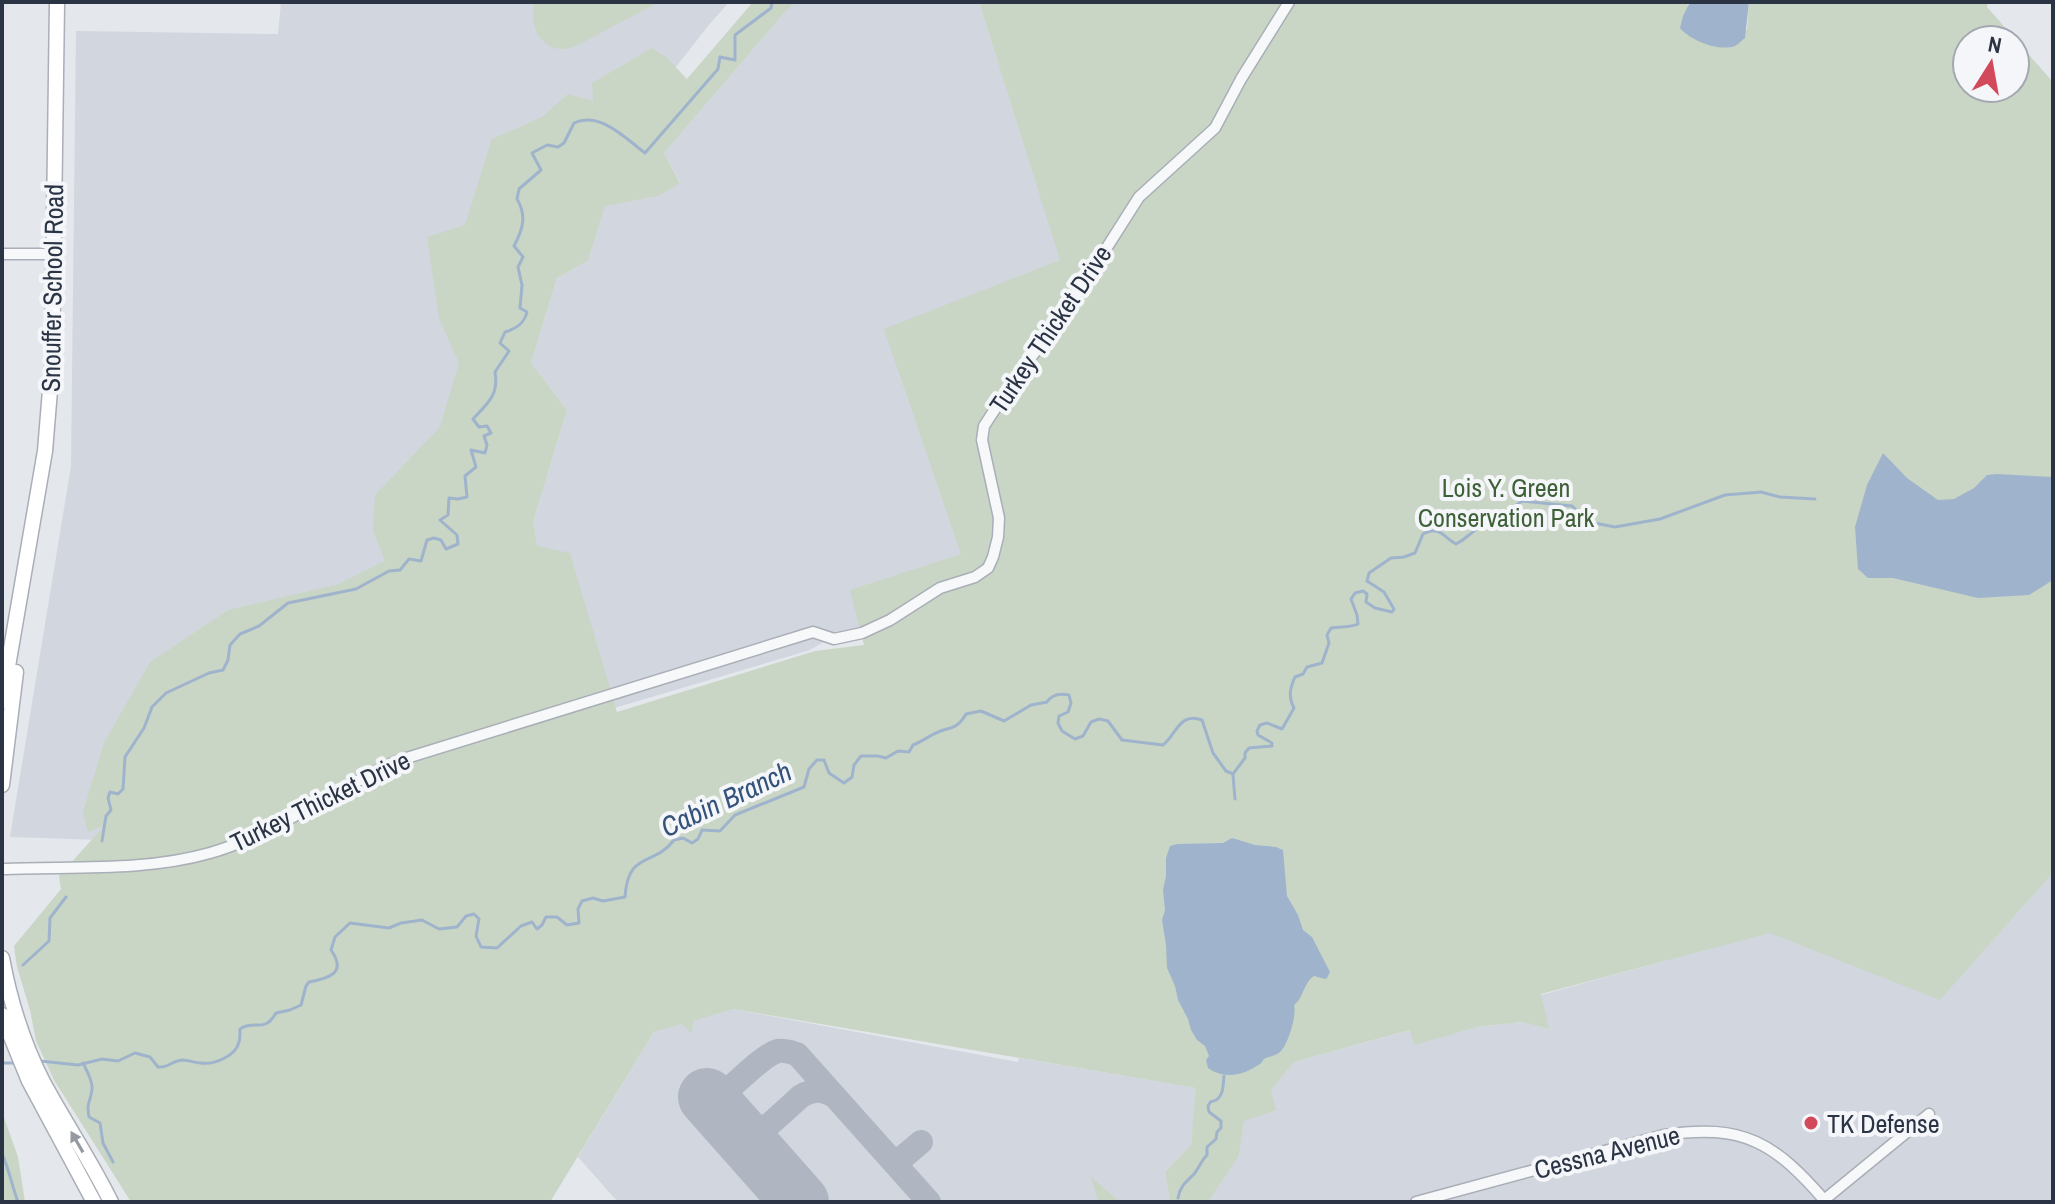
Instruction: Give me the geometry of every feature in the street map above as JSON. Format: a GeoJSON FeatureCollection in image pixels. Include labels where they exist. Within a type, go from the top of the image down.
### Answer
{"type":"FeatureCollection","features":[{"type":"Feature","properties":{"kind":"main road","name":"Snouffer School Road"},"geometry":{"type":"LineString","coordinates":[[2,701],[49,420],[57,2]]}},
{"type":"Feature","properties":{"kind":"main road","name":"Snouffer School Road"},"geometry":{"type":"LineString","coordinates":[[2,785],[24,572]]}},
{"type":"Feature","properties":{"kind":"main road"},"geometry":{"type":"LineString","coordinates":[[2,958],[19,1044]]}},
{"type":"Feature","properties":{"kind":"main road"},"geometry":{"type":"LineString","coordinates":[[2,1015],[19,1044],[94,1202]]}},
{"type":"Feature","properties":{"kind":"main road"},"geometry":{"type":"LineString","coordinates":[[36,1081],[111,1202]]}},
{"type":"Feature","properties":{"kind":"street","name":"Turkey Thicket Drive"},"geometry":{"type":"LineString","coordinates":[[2,869],[156,863],[211,853],[263,832],[397,761],[813,632],[834,639],[862,633],[890,620],[940,588],[975,577],[988,568],[998,537],[999,518],[982,440],[984,426],[1090,274],[1139,197],[1215,128],[1289,2]]}},
{"type":"Feature","properties":{"kind":"street"},"geometry":{"type":"LineString","coordinates":[[2,254],[53,254]]}},
{"type":"Feature","properties":{"kind":"street"},"geometry":{"type":"LineString","coordinates":[[1825,1201],[1929,1114]]}},
{"type":"Feature","properties":{"kind":"street","name":"Cessna Avenue"},"geometry":{"type":"LineString","coordinates":[[1416,1202],[1444,1198],[1664,1135],[1690,1131],[1738,1135],[1766,1146],[1789,1162],[1825,1201]]}},
{"type":"Feature","properties":{"kind":"shaded area"},"geometry":{"type":"Polygon","coordinates":[[[281,2],[729,2],[497,296],[408,735],[136,841],[10,837],[71,466],[76,31],[278,34],[281,2]]]}},
{"type":"Feature","properties":{"kind":"shaded area"},"geometry":{"type":"Polygon","coordinates":[[[797,2],[979,2],[1061,261],[970,571],[888,616],[850,632],[837,634],[810,650],[557,725],[533,522],[567,410],[531,363],[557,278],[588,261],[605,205],[659,196],[680,182],[664,153],[797,2]]]}},
{"type":"Feature","properties":{"kind":"shaded area"},"geometry":{"type":"Polygon","coordinates":[[[2053,873],[2053,1202],[1208,1202],[1239,1156],[1244,1121],[1294,1062],[1411,1030],[1414,1044],[1477,1027],[1523,1022],[1548,1029],[1541,995],[1770,932],[1940,999],[2053,873]]]}},
{"type":"Feature","properties":{"kind":"shaded area"},"geometry":{"type":"Polygon","coordinates":[[[733,1009],[1018,1062],[1019,1058],[1197,1088],[1191,1145],[1165,1172],[1170,1202],[1120,1202],[1113,1196],[1116,1202],[618,1202],[578,1157],[654,1032],[733,1009]]]}},
{"type":"Feature","properties":{"kind":"green space"},"geometry":{"type":"Polygon","coordinates":[[[535,2],[659,2],[576,46],[562,49],[547,44],[537,33],[533,18],[535,2]]]}},
{"type":"Feature","properties":{"kind":"green space","name":"Lois Y. Green Conservation Park"},"geometry":{"type":"Polygon","coordinates":[[[753,2],[797,2],[664,153],[680,183],[659,196],[605,206],[588,261],[557,278],[531,363],[567,410],[533,522],[537,546],[570,553],[617,712],[815,651],[864,645],[850,590],[961,554],[884,329],[1060,260],[979,2],[1690,2],[1687,5],[1747,30],[1749,2],[1988,2],[1987,7],[2002,24],[1951,24],[1951,104],[2031,104],[2031,57],[2053,82],[2053,873],[1940,1000],[1770,933],[1541,994],[1549,1029],[1522,1022],[1477,1027],[1414,1045],[1410,1030],[1294,1062],[1271,1090],[1276,1110],[1244,1121],[1239,1156],[1208,1202],[1170,1202],[1165,1172],[1191,1145],[1196,1088],[733,1009],[693,1021],[692,1034],[682,1024],[654,1032],[550,1202],[131,1202],[54,1080],[36,1041],[14,946],[61,889],[59,876],[105,825],[88,832],[83,812],[104,743],[150,662],[228,610],[339,584],[385,561],[373,530],[375,495],[440,427],[459,363],[439,318],[427,237],[465,225],[492,139],[542,117],[568,94],[593,101],[592,83],[652,48],[666,57],[687,79],[753,2]]]}},
{"type":"Feature","properties":{"kind":"green space"},"geometry":{"type":"Polygon","coordinates":[[[2,1112],[18,1157],[25,1202],[2,1202],[2,1112]]]}},
{"type":"Feature","properties":{"kind":"green space"},"geometry":{"type":"Polygon","coordinates":[[[1091,1177],[1120,1202],[1098,1202],[1091,1177]]]}},
{"type":"Feature","properties":{"kind":"water"},"geometry":{"type":"Polygon","coordinates":[[[1690,2],[1749,2],[1745,38],[1735,46],[1721,47],[1690,37],[1680,28],[1690,2]]]}},
{"type":"Feature","properties":{"kind":"water"},"geometry":{"type":"Polygon","coordinates":[[[1883,453],[1907,478],[1938,500],[1954,499],[1974,488],[1987,475],[2053,477],[2053,580],[2029,595],[1978,598],[1893,578],[1868,578],[1858,569],[1855,527],[1867,485],[1883,453]]]}},
{"type":"Feature","properties":{"kind":"water"},"geometry":{"type":"Polygon","coordinates":[[[1232,838],[1283,850],[1287,896],[1303,930],[1312,937],[1330,972],[1325,979],[1314,976],[1308,982],[1294,1005],[1291,1029],[1281,1051],[1248,1071],[1228,1075],[1208,1068],[1206,1060],[1209,1056],[1205,1046],[1191,1030],[1178,1000],[1167,968],[1162,920],[1166,858],[1170,846],[1223,843],[1232,838]]]}},
{"type":"Feature","properties":{"kind":"waterway"},"geometry":{"type":"LineString","coordinates":[[102,841],[106,816],[111,810],[110,792],[118,794],[123,789],[125,757],[144,728],[152,707],[166,693],[209,673],[223,670],[230,645],[240,634],[259,626],[288,603],[356,589],[389,571],[400,570],[409,559],[421,561],[427,540],[441,540],[446,549],[458,544],[457,535],[440,520],[448,515],[449,498],[467,497],[465,476],[476,467],[471,450],[485,453],[487,445],[484,436],[491,433],[487,426],[479,427],[473,419],[494,393],[495,372],[509,351],[500,343],[505,332],[519,325],[527,312],[520,308],[522,285],[518,267],[523,257],[514,246],[523,222],[517,199],[519,189],[541,170],[532,153],[547,145],[558,147],[564,143],[574,123],[584,120],[603,123],[645,153],[718,69],[720,57],[735,60],[735,35],[771,8],[772,2]]}},
{"type":"Feature","properties":{"kind":"waterway","name":"Cabin Branch"},"geometry":{"type":"LineString","coordinates":[[40,1061],[78,1065],[102,1059],[118,1061],[135,1053],[150,1057],[158,1067],[182,1060],[199,1063],[218,1061],[237,1047],[240,1029],[263,1025],[276,1013],[301,1005],[309,982],[334,973],[337,964],[331,950],[335,937],[350,923],[389,928],[422,920],[439,929],[457,927],[466,916],[474,914],[479,919],[476,936],[481,947],[497,948],[521,926],[532,922],[537,929],[546,917],[557,917],[567,925],[579,923],[578,909],[582,901],[625,897],[627,882],[637,865],[658,854],[674,840],[683,838],[692,843],[702,830],[720,831],[735,815],[804,787],[809,769],[817,760],[824,760],[829,773],[844,783],[852,777],[854,765],[861,756],[886,758],[898,751],[909,752],[913,745],[955,726],[966,714],[981,711],[1004,721],[1031,705],[1066,694],[1071,703],[1068,712],[1059,716],[1058,723],[1062,731],[1075,739],[1083,736],[1091,722],[1099,719],[1108,721],[1122,740],[1163,745],[1183,721],[1194,718],[1202,720],[1213,753],[1226,771],[1233,774],[1249,748],[1272,746],[1257,731],[1260,725],[1267,723],[1282,729],[1294,708],[1290,692],[1295,677],[1303,674],[1307,667],[1322,663],[1331,628],[1358,624],[1351,599],[1355,593],[1363,591],[1367,594],[1366,602],[1392,612],[1394,609],[1384,592],[1367,581],[1369,573],[1391,558],[1415,553],[1423,534],[1437,531],[1456,544],[1522,501],[1572,506],[1589,522],[1615,527],[1660,519],[1725,495],[1761,492],[1780,497],[1815,499]]}},
{"type":"Feature","properties":{"kind":"waterway"},"geometry":{"type":"LineString","coordinates":[[1233,775],[1235,799]]}},
{"type":"Feature","properties":{"kind":"waterway"},"geometry":{"type":"LineString","coordinates":[[23,965],[49,941],[50,918],[66,897]]}},
{"type":"Feature","properties":{"kind":"waterway","name":"Cabin Branch"},"geometry":{"type":"LineString","coordinates":[[2,1063],[17,1063]]}},
{"type":"Feature","properties":{"kind":"waterway"},"geometry":{"type":"LineString","coordinates":[[83,1063],[92,1086],[89,1117],[100,1123],[103,1143],[113,1162]]}},
{"type":"Feature","properties":{"kind":"waterway"},"geometry":{"type":"LineString","coordinates":[[1178,1198],[1221,1128],[1221,1121],[1209,1112],[1208,1106],[1220,1095],[1224,1076]]}},
{"type":"Feature","properties":{"kind":"waterway"},"geometry":{"type":"LineString","coordinates":[[2,1154],[18,1202]]}},
{"type":"Feature","properties":{"kind":"taxiway"},"geometry":{"type":"LineString","coordinates":[[713,1104],[771,1054],[778,1051],[797,1054],[929,1202]]}},
{"type":"Feature","properties":{"kind":"taxiway"},"geometry":{"type":"LineString","coordinates":[[748,1144],[801,1096],[818,1091],[834,1096]]}},
{"type":"Feature","properties":{"kind":"taxiway"},"geometry":{"type":"LineString","coordinates":[[895,1164],[921,1142]]}},
{"type":"Feature","properties":{"kind":"runway"},"geometry":{"type":"LineString","coordinates":[[707,1097],[800,1202]]}},
{"type":"Feature","properties":{"kind":"place","name":"TK Defense"},"geometry":{"type":"Point","coordinates":[1811,1123]}}]}
